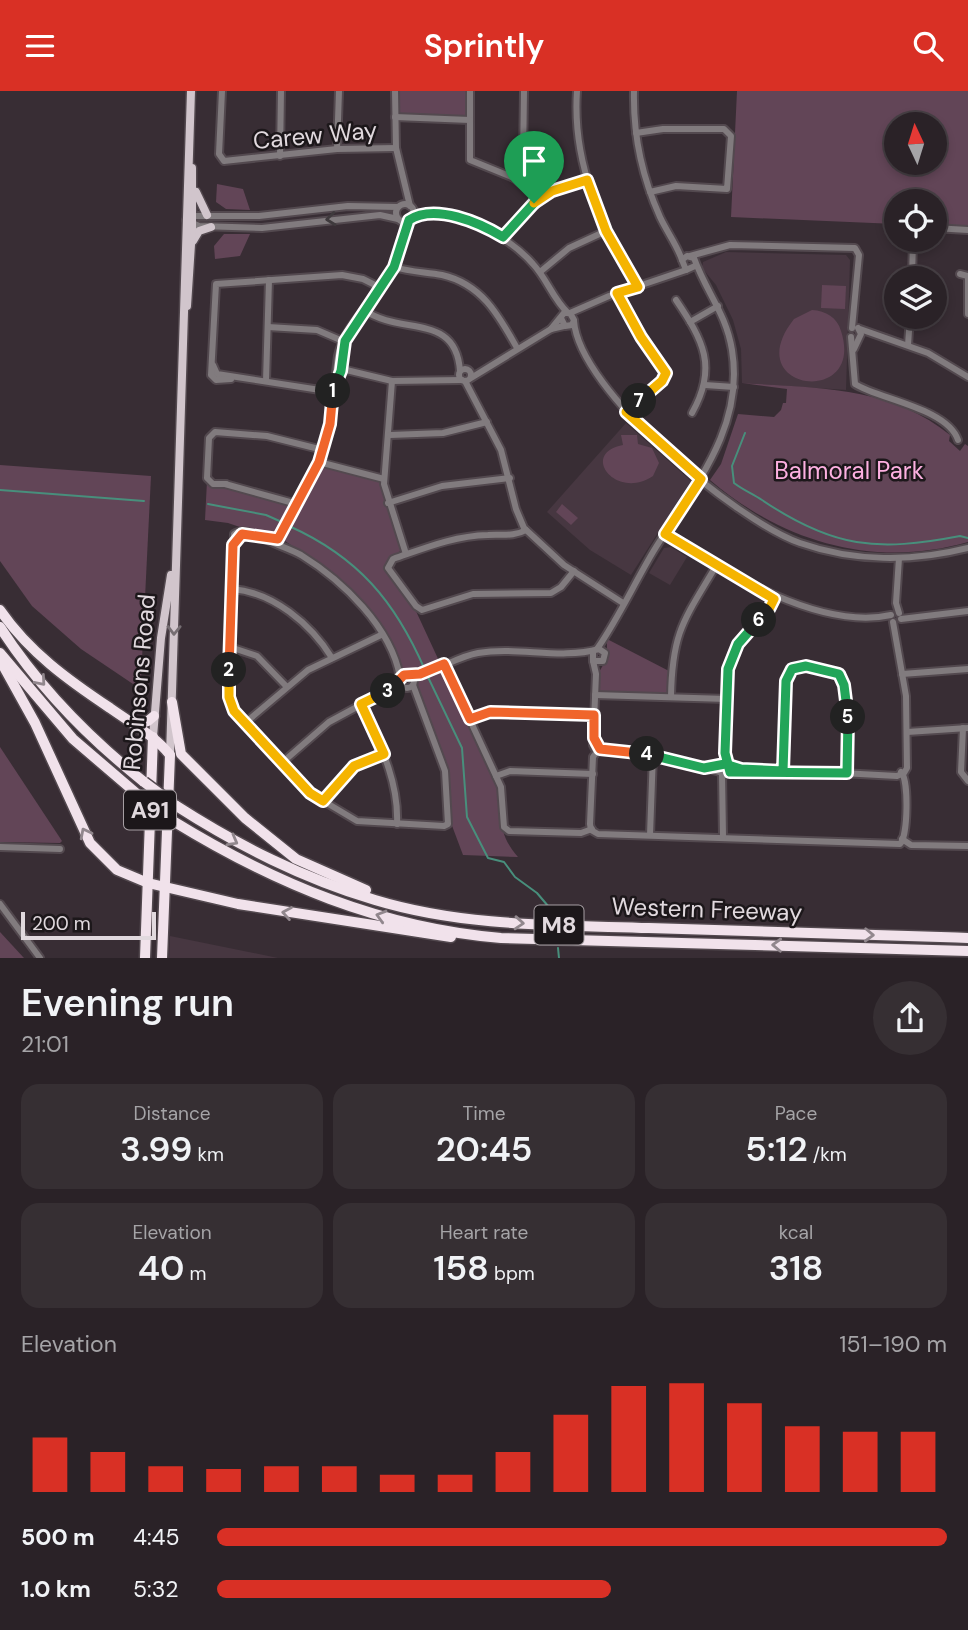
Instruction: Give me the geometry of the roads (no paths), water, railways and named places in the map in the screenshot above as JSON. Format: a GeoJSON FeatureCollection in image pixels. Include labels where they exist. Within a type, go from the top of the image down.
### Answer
{"type":"FeatureCollection","features":[{"type":"Feature","properties":{"kind":"highway"},"geometry":{"type":"LineString","coordinates":[[0,610],[17,633],[48,664],[153,737],[170,755]]}},
{"type":"Feature","properties":{"kind":"highway","name":"Western Freeway"},"geometry":{"type":"LineString","coordinates":[[0,627],[29,667],[72,716],[99,745],[144,782],[175,805],[264,858],[304,876],[409,909],[480,921],[968,938]]}},
{"type":"Feature","properties":{"kind":"highway","name":"Western Freeway"},"geometry":{"type":"LineString","coordinates":[[0,653],[73,739],[143,799],[228,855],[325,899],[399,921],[501,937],[968,951]]}},
{"type":"Feature","properties":{"kind":"highway"},"geometry":{"type":"LineString","coordinates":[[0,660],[35,723],[90,843],[109,864],[134,878],[206,897],[427,934],[501,937]]}},
{"type":"Feature","properties":{"kind":"highway"},"geometry":{"type":"LineString","coordinates":[[172,702],[176,737],[185,757],[259,833],[296,859],[336,879],[392,899],[480,921]]}},
{"type":"Feature","properties":{"kind":"highway"},"geometry":{"type":"LineString","coordinates":[[135,725],[154,716]]}},
{"type":"Feature","properties":{"kind":"highway","name":"Robinsons Road"},"geometry":{"type":"LineString","coordinates":[[145,958],[153,737]]}},
{"type":"Feature","properties":{"kind":"highway"},"geometry":{"type":"LineString","coordinates":[[152,768],[159,759],[170,755],[185,757]]}},
{"type":"Feature","properties":{"kind":"highway","name":"Robinsons Road"},"geometry":{"type":"LineString","coordinates":[[162,958],[170,755]]}},
{"type":"Feature","properties":{"kind":"highway"},"geometry":{"type":"LineString","coordinates":[[134,878],[147,903]]}},
{"type":"Feature","properties":{"kind":"highway"},"geometry":{"type":"LineString","coordinates":[[164,903],[178,897],[206,897]]}},
{"type":"Feature","properties":{"kind":"main road","name":"Robinsons Road"},"geometry":{"type":"LineString","coordinates":[[181,343],[192,243],[191,91]]}},
{"type":"Feature","properties":{"kind":"main road","name":"Robinsons Road"},"geometry":{"type":"LineString","coordinates":[[170,755],[181,343],[193,183],[190,115]]}},
{"type":"Feature","properties":{"kind":"main road"},"geometry":{"type":"LineString","coordinates":[[193,183],[201,208],[207,215]]}},
{"type":"Feature","properties":{"kind":"main road"},"geometry":{"type":"LineString","coordinates":[[192,243],[199,231],[211,227]]}},
{"type":"Feature","properties":{"kind":"main road","name":"Robinsons Road"},"geometry":{"type":"LineString","coordinates":[[153,737],[175,537]]}},
{"type":"Feature","properties":{"kind":"street","name":"Carew Way"},"geometry":{"type":"LineString","coordinates":[[222,91],[220,158],[238,160],[337,149],[396,148]]}},
{"type":"Feature","properties":{"kind":"street"},"geometry":{"type":"LineString","coordinates":[[280,156],[281,91]]}},
{"type":"Feature","properties":{"kind":"street"},"geometry":{"type":"LineString","coordinates":[[337,91],[337,149]]}},
{"type":"Feature","properties":{"kind":"street"},"geometry":{"type":"LineString","coordinates":[[279,541],[323,450],[344,345],[394,267],[410,219],[411,207],[396,148],[395,91]]}},
{"type":"Feature","properties":{"kind":"street"},"geometry":{"type":"LineString","coordinates":[[470,91],[470,160],[514,178],[540,199]]}},
{"type":"Feature","properties":{"kind":"street"},"geometry":{"type":"LineString","coordinates":[[514,178],[523,161],[524,91]]}},
{"type":"Feature","properties":{"kind":"street"},"geometry":{"type":"LineString","coordinates":[[577,91],[579,141],[587,180],[606,231],[638,287]]}},
{"type":"Feature","properties":{"kind":"street"},"geometry":{"type":"LineString","coordinates":[[592,829],[593,774],[598,751],[594,738],[594,715],[595,661],[598,650],[623,603],[701,479],[722,436],[734,387],[733,356],[726,324],[696,265],[686,259],[678,249],[650,192],[636,133],[634,91]]}},
{"type":"Feature","properties":{"kind":"street"},"geometry":{"type":"LineString","coordinates":[[395,117],[470,120]]}},
{"type":"Feature","properties":{"kind":"street"},"geometry":{"type":"LineString","coordinates":[[636,133],[663,129],[727,130],[730,144],[728,179],[724,186],[676,186],[650,192]]}},
{"type":"Feature","properties":{"kind":"street"},"geometry":{"type":"LineString","coordinates":[[503,237],[518,217],[540,199],[587,180]]}},
{"type":"Feature","properties":{"kind":"street"},"geometry":{"type":"LineString","coordinates":[[404,238],[399,220],[399,206],[405,188]]}},
{"type":"Feature","properties":{"kind":"street"},"geometry":{"type":"LineString","coordinates":[[190,220],[207,215],[247,216],[348,206],[399,206],[411,207],[430,215],[467,221],[503,237],[540,272],[558,302],[572,317],[577,337],[599,377],[626,412],[742,512],[773,530],[838,552],[897,558],[968,548]]}},
{"type":"Feature","properties":{"kind":"street"},"geometry":{"type":"LineString","coordinates":[[190,220],[211,227],[251,227],[380,215],[399,220],[430,215]]}},
{"type":"Feature","properties":{"kind":"street"},"geometry":{"type":"LineString","coordinates":[[247,216],[246,221],[251,227]]}},
{"type":"Feature","properties":{"kind":"street"},"geometry":{"type":"LineString","coordinates":[[947,229],[968,230]]}},
{"type":"Feature","properties":{"kind":"street"},"geometry":{"type":"LineString","coordinates":[[540,272],[569,248],[606,231]]}},
{"type":"Feature","properties":{"kind":"street"},"geometry":{"type":"LineString","coordinates":[[676,272],[686,259],[730,245],[841,248],[853,251],[857,263],[855,384],[919,409],[955,432],[958,440]]}},
{"type":"Feature","properties":{"kind":"street"},"geometry":{"type":"LineString","coordinates":[[340,369],[392,381],[467,379],[551,329],[565,326],[581,311],[617,293],[687,270],[696,265],[703,253]]}},
{"type":"Feature","properties":{"kind":"street"},"geometry":{"type":"LineString","coordinates":[[686,259],[687,270]]}},
{"type":"Feature","properties":{"kind":"street"},"geometry":{"type":"LineString","coordinates":[[394,267],[452,278],[475,289],[492,306],[517,348]]}},
{"type":"Feature","properties":{"kind":"street"},"geometry":{"type":"LineString","coordinates":[[687,270],[700,277]]}},
{"type":"Feature","properties":{"kind":"street"},"geometry":{"type":"LineString","coordinates":[[960,274],[968,276],[968,314]]}},
{"type":"Feature","properties":{"kind":"street"},"geometry":{"type":"LineString","coordinates":[[333,392],[266,381],[231,379],[217,374],[213,361],[215,298],[219,288],[230,283],[348,275],[367,280],[381,288]]}},
{"type":"Feature","properties":{"kind":"street"},"geometry":{"type":"LineString","coordinates":[[266,381],[269,280]]}},
{"type":"Feature","properties":{"kind":"street"},"geometry":{"type":"LineString","coordinates":[[617,293],[641,337],[666,373],[662,381],[626,412]]}},
{"type":"Feature","properties":{"kind":"street"},"geometry":{"type":"LineString","coordinates":[[676,300],[704,350],[705,385],[692,413]]}},
{"type":"Feature","properties":{"kind":"street"},"geometry":{"type":"LineString","coordinates":[[558,302],[565,326],[577,337]]}},
{"type":"Feature","properties":{"kind":"street"},"geometry":{"type":"LineString","coordinates":[[690,322],[718,306]]}},
{"type":"Feature","properties":{"kind":"street"},"geometry":{"type":"LineString","coordinates":[[364,310],[393,324],[438,331],[453,344],[510,478],[523,529],[574,571],[623,603]]}},
{"type":"Feature","properties":{"kind":"street"},"geometry":{"type":"LineString","coordinates":[[551,329],[561,317]]}},
{"type":"Feature","properties":{"kind":"street"},"geometry":{"type":"LineString","coordinates":[[561,317],[572,317]]}},
{"type":"Feature","properties":{"kind":"street"},"geometry":{"type":"LineString","coordinates":[[268,327],[317,330],[344,345]]}},
{"type":"Feature","properties":{"kind":"street"},"geometry":{"type":"LineString","coordinates":[[905,344],[909,329]]}},
{"type":"Feature","properties":{"kind":"street"},"geometry":{"type":"LineString","coordinates":[[856,333],[905,344],[968,376]]}},
{"type":"Feature","properties":{"kind":"street"},"geometry":{"type":"LineString","coordinates":[[447,379],[464,371],[485,367]]}},
{"type":"Feature","properties":{"kind":"street"},"geometry":{"type":"LineString","coordinates":[[464,371],[467,379]]}},
{"type":"Feature","properties":{"kind":"street"},"geometry":{"type":"LineString","coordinates":[[392,381],[390,435],[384,477],[388,503],[405,554]]}},
{"type":"Feature","properties":{"kind":"street"},"geometry":{"type":"LineString","coordinates":[[705,385],[734,387]]}},
{"type":"Feature","properties":{"kind":"street"},"geometry":{"type":"LineString","coordinates":[[390,435],[443,433],[487,422]]}},
{"type":"Feature","properties":{"kind":"street"},"geometry":{"type":"LineString","coordinates":[[297,504],[214,480],[209,467],[209,454],[214,437],[229,433],[267,436],[323,450]]}},
{"type":"Feature","properties":{"kind":"street"},"geometry":{"type":"LineString","coordinates":[[319,462],[384,477]]}},
{"type":"Feature","properties":{"kind":"street"},"geometry":{"type":"LineString","coordinates":[[388,503],[442,486],[510,478]]}},
{"type":"Feature","properties":{"kind":"street"},"geometry":{"type":"LineString","coordinates":[[523,529],[510,534],[459,537],[405,554],[391,563],[396,577],[413,601],[421,606],[473,594],[551,593],[561,587],[574,571]]}},
{"type":"Feature","properties":{"kind":"street"},"geometry":{"type":"LineString","coordinates":[[398,667],[411,679],[415,697],[442,762],[449,810],[447,822],[437,825],[357,821],[310,793],[290,772],[285,760],[273,753],[234,711],[229,697],[233,545],[237,533],[279,541],[338,582],[357,601],[381,635],[398,667],[402,683],[415,697]]}},
{"type":"Feature","properties":{"kind":"street"},"geometry":{"type":"LineString","coordinates":[[665,534],[775,599],[838,613],[883,617],[968,611]]}},
{"type":"Feature","properties":{"kind":"street"},"geometry":{"type":"LineString","coordinates":[[897,558],[896,632],[908,732],[906,764],[902,774],[906,783],[904,839]]}},
{"type":"Feature","properties":{"kind":"street"},"geometry":{"type":"LineString","coordinates":[[670,697],[678,632],[716,566]]}},
{"type":"Feature","properties":{"kind":"street"},"geometry":{"type":"LineString","coordinates":[[232,589],[256,593],[287,611],[314,634],[332,658]]}},
{"type":"Feature","properties":{"kind":"street"},"geometry":{"type":"LineString","coordinates":[[723,835],[728,669],[733,651],[743,636],[775,599]]}},
{"type":"Feature","properties":{"kind":"street"},"geometry":{"type":"LineString","coordinates":[[245,723],[286,686],[332,658],[381,635]]}},
{"type":"Feature","properties":{"kind":"street"},"geometry":{"type":"LineString","coordinates":[[230,647],[257,656],[286,686]]}},
{"type":"Feature","properties":{"kind":"street"},"geometry":{"type":"LineString","coordinates":[[285,760],[329,722],[444,664],[489,652],[580,654],[598,650]]}},
{"type":"Feature","properties":{"kind":"street"},"geometry":{"type":"LineString","coordinates":[[580,654],[595,661],[605,657],[598,650]]}},
{"type":"Feature","properties":{"kind":"street"},"geometry":{"type":"LineString","coordinates":[[444,664],[502,792],[504,827],[577,832],[592,829],[605,834],[707,837],[723,835],[737,838],[894,843],[904,839],[918,844],[968,846]]}},
{"type":"Feature","properties":{"kind":"street"},"geometry":{"type":"LineString","coordinates":[[783,771],[786,681],[792,669],[800,666],[836,672],[842,679],[849,722],[847,773]]}},
{"type":"Feature","properties":{"kind":"street"},"geometry":{"type":"LineString","coordinates":[[902,674],[968,669]]}},
{"type":"Feature","properties":{"kind":"street"},"geometry":{"type":"LineString","coordinates":[[402,683],[411,679]]}},
{"type":"Feature","properties":{"kind":"street"},"geometry":{"type":"LineString","coordinates":[[595,695],[727,699]]}},
{"type":"Feature","properties":{"kind":"street"},"geometry":{"type":"LineString","coordinates":[[361,704],[384,754],[397,800],[397,824]]}},
{"type":"Feature","properties":{"kind":"street"},"geometry":{"type":"LineString","coordinates":[[470,719],[490,712],[594,715]]}},
{"type":"Feature","properties":{"kind":"street"},"geometry":{"type":"LineString","coordinates":[[908,732],[965,728],[962,763],[968,779]]}},
{"type":"Feature","properties":{"kind":"street"},"geometry":{"type":"LineString","coordinates":[[598,751],[653,754],[709,768],[902,774]]}},
{"type":"Feature","properties":{"kind":"street"},"geometry":{"type":"LineString","coordinates":[[323,801],[354,766],[384,754]]}},
{"type":"Feature","properties":{"kind":"street"},"geometry":{"type":"LineString","coordinates":[[650,835],[653,754]]}},
{"type":"Feature","properties":{"kind":"street"},"geometry":{"type":"LineString","coordinates":[[496,776],[510,771],[593,774]]}},
{"type":"Feature","properties":{"kind":"street"},"geometry":{"type":"LineString","coordinates":[[0,846],[60,849]]}},
{"type":"Feature","properties":{"kind":"street"},"geometry":{"type":"LineString","coordinates":[[0,904],[40,958]]}},
{"type":"Feature","properties":{"kind":"waterway"},"geometry":{"type":"LineString","coordinates":[[745,433],[732,466],[734,483],[811,528],[834,537],[880,544],[904,544],[960,536],[968,538]]}},
{"type":"Feature","properties":{"kind":"waterway"},"geometry":{"type":"LineString","coordinates":[[0,490],[144,501]]}},
{"type":"Feature","properties":{"kind":"waterway"},"geometry":{"type":"LineString","coordinates":[[208,504],[266,515],[284,523]]}},
{"type":"Feature","properties":{"kind":"waterway"},"geometry":{"type":"LineString","coordinates":[[289,526],[335,552],[372,584],[401,623],[425,670]]}},
{"type":"Feature","properties":{"kind":"waterway"},"geometry":{"type":"LineString","coordinates":[[427,675],[462,748],[467,817],[488,858],[504,862],[515,877],[537,893],[554,913]]}},
{"type":"Feature","properties":{"kind":"waterway"},"geometry":{"type":"LineString","coordinates":[[558,948],[559,958]]}},
{"type":"Feature","properties":{"kind":"park label","name":"Balmoral Park"},"geometry":{"type":"Point","coordinates":[849,470]}}]}
